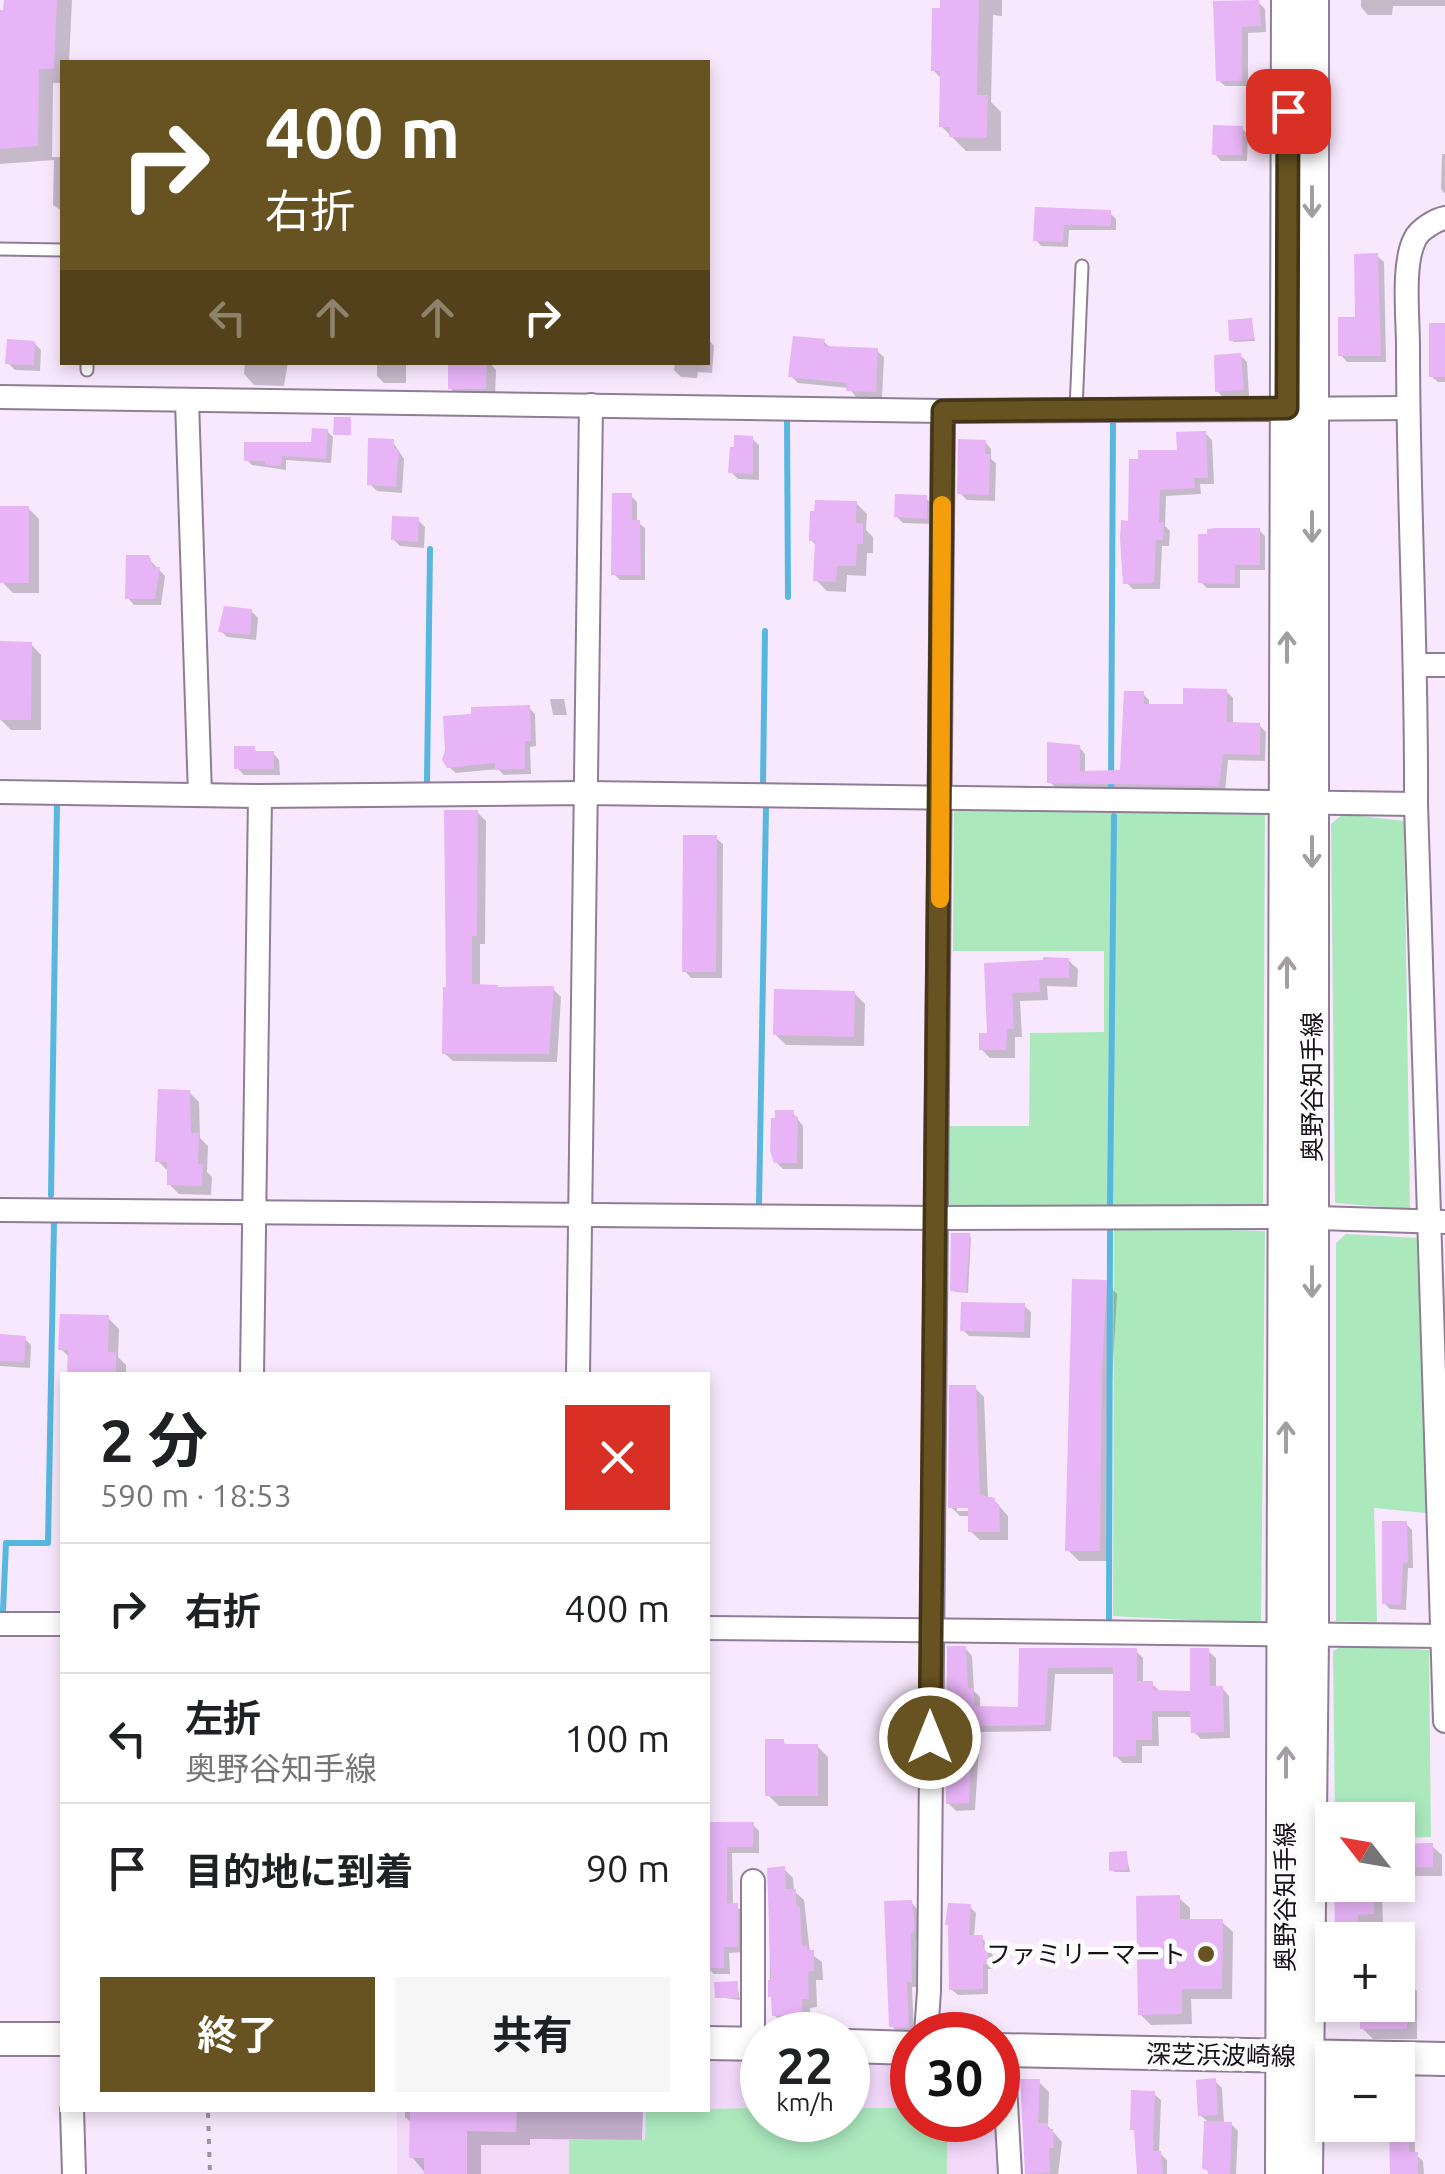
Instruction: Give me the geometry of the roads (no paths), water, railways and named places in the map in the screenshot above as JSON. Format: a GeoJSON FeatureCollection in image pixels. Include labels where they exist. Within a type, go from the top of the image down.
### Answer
{"type":"FeatureCollection","features":[{"type":"Feature","properties":{"kind":"main road","name":"奥野谷知手線"},"geometry":{"type":"LineString","coordinates":[[1288,0],[1300,408],[1296,2057],[1306,2174]]}},
{"type":"Feature","properties":{"kind":"main road","name":"奥野谷知手線"},"geometry":{"type":"LineString","coordinates":[[1300,408],[1312,0]]}},
{"type":"Feature","properties":{"kind":"main road"},"geometry":{"type":"LineString","coordinates":[[0,2039],[60,2039]]}},
{"type":"Feature","properties":{"kind":"main road"},"geometry":{"type":"LineString","coordinates":[[710,2043],[740,2044]]}},
{"type":"Feature","properties":{"kind":"main road","name":"深芝浜波崎線"},"geometry":{"type":"LineString","coordinates":[[1020,2050],[1445,2059]]}},
{"type":"Feature","properties":{"kind":"main road","name":"奥野谷知手線"},"geometry":{"type":"LineString","coordinates":[[1282,2174],[1296,2057]]}},
{"type":"Feature","properties":{"kind":"street"},"geometry":{"type":"LineString","coordinates":[[1445,218],[1436,220],[1415,238],[1409,272],[1408,408],[1417,665],[1416,804],[1438,1222],[1445,1722]]}},
{"type":"Feature","properties":{"kind":"street"},"geometry":{"type":"LineString","coordinates":[[0,397],[943,411],[1408,408]]}},
{"type":"Feature","properties":{"kind":"street"},"geometry":{"type":"LineString","coordinates":[[187,402],[200,795]]}},
{"type":"Feature","properties":{"kind":"street"},"geometry":{"type":"LineString","coordinates":[[578,1372],[591,406]]}},
{"type":"Feature","properties":{"kind":"street"},"geometry":{"type":"LineString","coordinates":[[927,2012],[943,411]]}},
{"type":"Feature","properties":{"kind":"street"},"geometry":{"type":"LineString","coordinates":[[1417,665],[1445,665]]}},
{"type":"Feature","properties":{"kind":"street"},"geometry":{"type":"LineString","coordinates":[[0,792],[1416,804]]}},
{"type":"Feature","properties":{"kind":"street"},"geometry":{"type":"LineString","coordinates":[[252,1372],[260,796]]}},
{"type":"Feature","properties":{"kind":"street"},"geometry":{"type":"LineString","coordinates":[[0,1210],[1299,1217],[1438,1222]]}},
{"type":"Feature","properties":{"kind":"street"},"geometry":{"type":"LineString","coordinates":[[0,1624],[60,1624]]}},
{"type":"Feature","properties":{"kind":"street"},"geometry":{"type":"LineString","coordinates":[[710,1628],[1443,1636]]}},
{"type":"Feature","properties":{"kind":"street"},"geometry":{"type":"LineString","coordinates":[[753,1881],[757,2012]]}},
{"type":"Feature","properties":{"kind":"street"},"geometry":{"type":"LineString","coordinates":[[72,2112],[74,2174]]}},
{"type":"Feature","properties":{"kind":"street"},"geometry":{"type":"LineString","coordinates":[[1007,2142],[1010,2174]]}},
{"type":"Feature","properties":{"kind":"lane"},"geometry":{"type":"LineString","coordinates":[[0,249],[60,250]]}},
{"type":"Feature","properties":{"kind":"lane"},"geometry":{"type":"LineString","coordinates":[[1076,410],[1082,266]]}},
{"type":"Feature","properties":{"kind":"waterway"},"geometry":{"type":"LineString","coordinates":[[787,418],[788,597]]}},
{"type":"Feature","properties":{"kind":"waterway"},"geometry":{"type":"LineString","coordinates":[[1111,790],[1113,419]]}},
{"type":"Feature","properties":{"kind":"waterway"},"geometry":{"type":"LineString","coordinates":[[427,781],[430,549]]}},
{"type":"Feature","properties":{"kind":"waterway"},"geometry":{"type":"LineString","coordinates":[[763,785],[765,631]]}},
{"type":"Feature","properties":{"kind":"waterway"},"geometry":{"type":"LineString","coordinates":[[51,1195],[57,803]]}},
{"type":"Feature","properties":{"kind":"waterway"},"geometry":{"type":"LineString","coordinates":[[759,1203],[766,808]]}},
{"type":"Feature","properties":{"kind":"waterway"},"geometry":{"type":"LineString","coordinates":[[1110,1207],[1114,816]]}},
{"type":"Feature","properties":{"kind":"waterway"},"geometry":{"type":"LineString","coordinates":[[3,1611],[6,1543],[48,1543],[54,1222]]}},
{"type":"Feature","properties":{"kind":"waterway"},"geometry":{"type":"LineString","coordinates":[[1109,1621],[1110,1232]]}},
{"type":"Feature","properties":{"kind":"place","name":"ファミリーマート"},"geometry":{"type":"Point","coordinates":[1206,1954]}}]}
